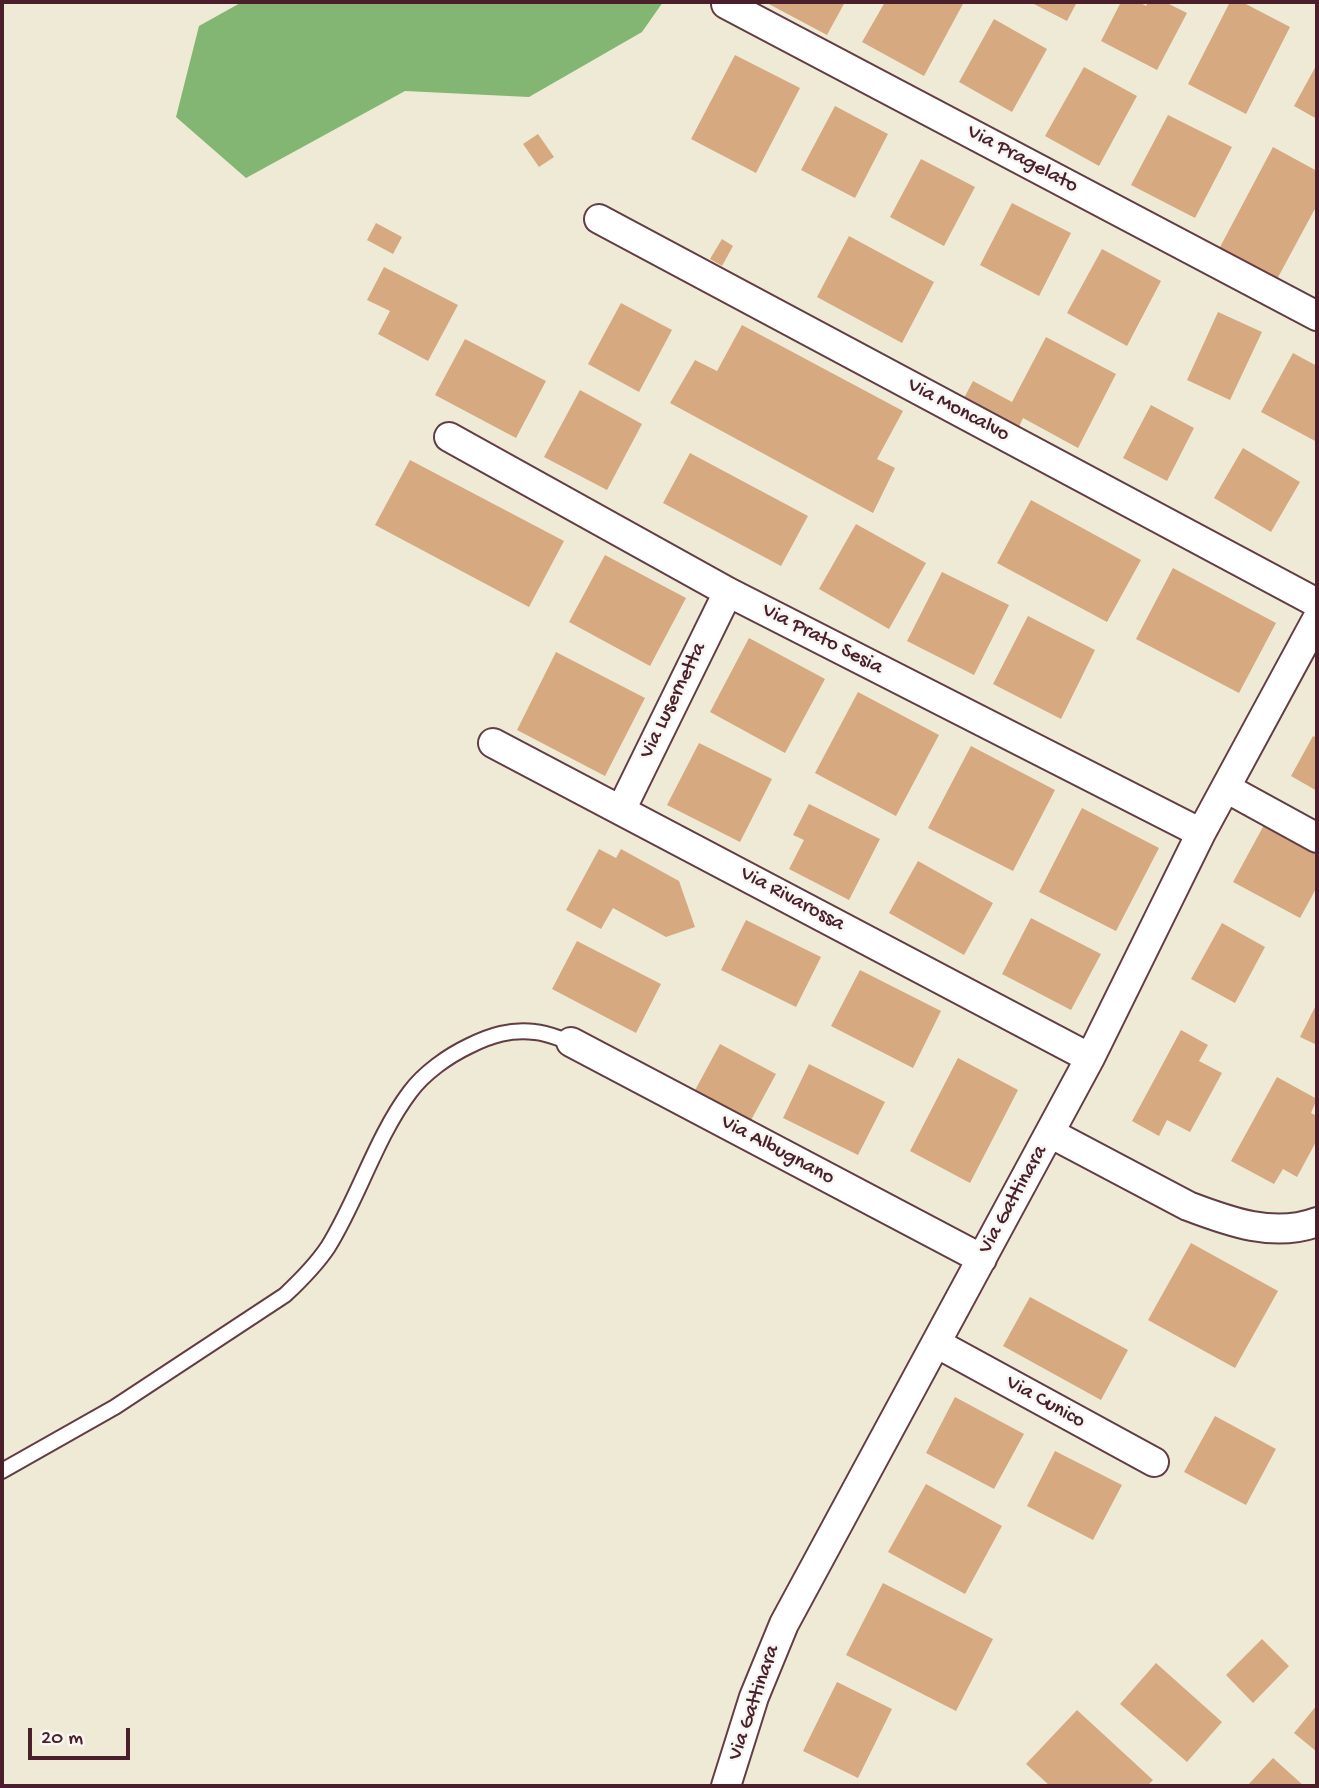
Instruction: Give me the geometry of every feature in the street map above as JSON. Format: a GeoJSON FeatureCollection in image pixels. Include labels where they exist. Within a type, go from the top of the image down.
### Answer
{"type":"FeatureCollection","features":[{"type":"Feature","properties":{"kind":"street","name":"Via Pragelato"},"geometry":{"type":"LineString","coordinates":[[726,4],[1317,316]]}},
{"type":"Feature","properties":{"kind":"street","name":"Via Moncalvo"},"geometry":{"type":"LineString","coordinates":[[599,219],[1317,603]]}},
{"type":"Feature","properties":{"kind":"street","name":"Via Prato Sesia"},"geometry":{"type":"LineString","coordinates":[[449,437],[727,592],[1201,833]]}},
{"type":"Feature","properties":{"kind":"street","name":"Via Lusernetta"},"geometry":{"type":"LineString","coordinates":[[621,810],[727,592]]}},
{"type":"Feature","properties":{"kind":"street","name":"Via Gattinara"},"geometry":{"type":"LineString","coordinates":[[726,1786],[754,1697],[784,1624],[1051,1133],[1201,833],[1317,619]]}},
{"type":"Feature","properties":{"kind":"street","name":"Via Rivarossa"},"geometry":{"type":"LineString","coordinates":[[493,743],[1090,1058]]}},
{"type":"Feature","properties":{"kind":"street"},"geometry":{"type":"LineString","coordinates":[[1226,788],[1317,838]]}},
{"type":"Feature","properties":{"kind":"street","name":"Via Albugnano"},"geometry":{"type":"LineString","coordinates":[[571,1042],[982,1259]]}},
{"type":"Feature","properties":{"kind":"street"},"geometry":{"type":"LineString","coordinates":[[1051,1133],[1188,1206],[1205,1212],[1272,1230],[1290,1230],[1317,1222]]}},
{"type":"Feature","properties":{"kind":"street","name":"Via Cunico"},"geometry":{"type":"LineString","coordinates":[[936,1343],[1154,1462]]}},
{"type":"Feature","properties":{"kind":"lane"},"geometry":{"type":"LineString","coordinates":[[2,1471],[115,1407],[285,1295],[304,1277],[327,1248],[395,1117],[411,1090],[431,1071],[457,1052],[490,1036],[512,1031],[538,1032],[571,1042]]}},
{"type":"Feature","properties":{"kind":"green space"},"geometry":{"type":"Polygon","coordinates":[[[242,2],[663,2],[642,32],[529,97],[405,91],[246,178],[176,117],[199,26],[242,2]]]}},
{"type":"Feature","properties":{"kind":"building"},"geometry":{"type":"Polygon","coordinates":[[[765,2],[845,2],[827,35],[765,2]]]}},
{"type":"Feature","properties":{"kind":"building"},"geometry":{"type":"Polygon","coordinates":[[[885,2],[964,2],[924,76],[862,42],[885,2]]]}},
{"type":"Feature","properties":{"kind":"building"},"geometry":{"type":"Polygon","coordinates":[[[1030,2],[1077,2],[1067,21],[1030,2]]]}},
{"type":"Feature","properties":{"kind":"building"},"geometry":{"type":"Polygon","coordinates":[[[1121,2],[1139,2],[1146,6],[1148,2],[1165,2],[1187,13],[1157,70],[1101,41],[1121,2]]]}},
{"type":"Feature","properties":{"kind":"building"},"geometry":{"type":"Polygon","coordinates":[[[1230,2],[1242,2],[1290,27],[1246,114],[1188,84],[1230,2]]]}},
{"type":"Feature","properties":{"kind":"building"},"geometry":{"type":"Polygon","coordinates":[[[994,19],[1047,49],[1012,112],[959,82],[994,19]]]}},
{"type":"Feature","properties":{"kind":"building"},"geometry":{"type":"Polygon","coordinates":[[[735,55],[800,88],[756,173],[691,139],[735,55]]]}},
{"type":"Feature","properties":{"kind":"building"},"geometry":{"type":"Polygon","coordinates":[[[1317,64],[1317,119],[1294,106],[1317,64]]]}},
{"type":"Feature","properties":{"kind":"building"},"geometry":{"type":"Polygon","coordinates":[[[1084,67],[1137,96],[1099,166],[1045,136],[1084,67]]]}},
{"type":"Feature","properties":{"kind":"building"},"geometry":{"type":"Polygon","coordinates":[[[835,106],[888,134],[855,198],[801,170],[835,106]]]}},
{"type":"Feature","properties":{"kind":"building"},"geometry":{"type":"Polygon","coordinates":[[[1168,115],[1232,147],[1195,218],[1131,185],[1168,115]]]}},
{"type":"Feature","properties":{"kind":"building"},"geometry":{"type":"Polygon","coordinates":[[[538,134],[554,157],[539,167],[523,144],[538,134]]]}},
{"type":"Feature","properties":{"kind":"building"},"geometry":{"type":"Polygon","coordinates":[[[1273,147],[1317,171],[1317,205],[1276,281],[1219,249],[1273,147]]]}},
{"type":"Feature","properties":{"kind":"building"},"geometry":{"type":"Polygon","coordinates":[[[921,159],[975,187],[944,246],[890,217],[921,159]]]}},
{"type":"Feature","properties":{"kind":"building"},"geometry":{"type":"Polygon","coordinates":[[[1012,203],[1071,233],[1039,296],[980,265],[1012,203]]]}},
{"type":"Feature","properties":{"kind":"building"},"geometry":{"type":"Polygon","coordinates":[[[376,223],[402,237],[393,254],[367,240],[376,223]]]}},
{"type":"Feature","properties":{"kind":"building"},"geometry":{"type":"Polygon","coordinates":[[[849,236],[934,282],[902,343],[817,297],[849,236]]]}},
{"type":"Feature","properties":{"kind":"building"},"geometry":{"type":"Polygon","coordinates":[[[722,239],[733,246],[722,266],[710,259],[722,239]]]}},
{"type":"Feature","properties":{"kind":"building"},"geometry":{"type":"Polygon","coordinates":[[[1102,249],[1161,281],[1127,346],[1067,313],[1102,249]]]}},
{"type":"Feature","properties":{"kind":"building"},"geometry":{"type":"Polygon","coordinates":[[[384,267],[458,305],[428,361],[378,334],[390,311],[367,300],[384,267]]]}},
{"type":"Feature","properties":{"kind":"building"},"geometry":{"type":"Polygon","coordinates":[[[621,303],[672,330],[639,392],[588,364],[621,303]]]}},
{"type":"Feature","properties":{"kind":"building"},"geometry":{"type":"Polygon","coordinates":[[[1218,312],[1262,332],[1230,400],[1187,380],[1218,312]]]}},
{"type":"Feature","properties":{"kind":"building"},"geometry":{"type":"Polygon","coordinates":[[[742,325],[903,411],[877,459],[895,468],[873,513],[670,403],[695,360],[717,371],[742,325]]]}},
{"type":"Feature","properties":{"kind":"building"},"geometry":{"type":"Polygon","coordinates":[[[1046,337],[1116,374],[1078,448],[1023,418],[1017,431],[962,402],[973,381],[1012,402],[1046,337]]]}},
{"type":"Feature","properties":{"kind":"building"},"geometry":{"type":"Polygon","coordinates":[[[465,339],[546,381],[516,438],[435,395],[465,339]]]}},
{"type":"Feature","properties":{"kind":"building"},"geometry":{"type":"Polygon","coordinates":[[[1293,353],[1317,366],[1317,442],[1261,412],[1293,353]]]}},
{"type":"Feature","properties":{"kind":"building"},"geometry":{"type":"Polygon","coordinates":[[[580,390],[642,424],[607,490],[544,457],[580,390]]]}},
{"type":"Feature","properties":{"kind":"building"},"geometry":{"type":"Polygon","coordinates":[[[1151,405],[1194,428],[1167,481],[1123,458],[1151,405]]]}},
{"type":"Feature","properties":{"kind":"building"},"geometry":{"type":"Polygon","coordinates":[[[1243,448],[1300,482],[1271,532],[1214,498],[1243,448]]]}},
{"type":"Feature","properties":{"kind":"building"},"geometry":{"type":"Polygon","coordinates":[[[690,453],[808,516],[781,566],[663,503],[690,453]]]}},
{"type":"Feature","properties":{"kind":"building"},"geometry":{"type":"Polygon","coordinates":[[[410,460],[564,541],[529,607],[375,525],[410,460]]]}},
{"type":"Feature","properties":{"kind":"building"},"geometry":{"type":"Polygon","coordinates":[[[1031,500],[1141,560],[1107,622],[997,563],[1031,500]]]}},
{"type":"Feature","properties":{"kind":"building"},"geometry":{"type":"Polygon","coordinates":[[[856,524],[926,563],[889,629],[819,589],[856,524]]]}},
{"type":"Feature","properties":{"kind":"building"},"geometry":{"type":"Polygon","coordinates":[[[605,555],[686,598],[650,666],[569,622],[605,555]]]}},
{"type":"Feature","properties":{"kind":"building"},"geometry":{"type":"Polygon","coordinates":[[[1173,568],[1276,623],[1239,693],[1136,639],[1173,568]]]}},
{"type":"Feature","properties":{"kind":"building"},"geometry":{"type":"Polygon","coordinates":[[[942,572],[1009,605],[974,675],[907,641],[942,572]]]}},
{"type":"Feature","properties":{"kind":"building"},"geometry":{"type":"Polygon","coordinates":[[[1028,616],[1095,650],[1061,719],[993,684],[1028,616]]]}},
{"type":"Feature","properties":{"kind":"building"},"geometry":{"type":"Polygon","coordinates":[[[749,638],[825,679],[785,753],[710,712],[749,638]]]}},
{"type":"Feature","properties":{"kind":"building"},"geometry":{"type":"Polygon","coordinates":[[[556,652],[645,698],[605,776],[517,730],[556,652]]]}},
{"type":"Feature","properties":{"kind":"building"},"geometry":{"type":"Polygon","coordinates":[[[858,692],[939,735],[896,816],[815,773],[858,692]]]}},
{"type":"Feature","properties":{"kind":"building"},"geometry":{"type":"Polygon","coordinates":[[[1313,736],[1317,738],[1317,791],[1291,776],[1313,736]]]}},
{"type":"Feature","properties":{"kind":"building"},"geometry":{"type":"Polygon","coordinates":[[[699,743],[772,779],[740,842],[667,805],[699,743]]]}},
{"type":"Feature","properties":{"kind":"building"},"geometry":{"type":"Polygon","coordinates":[[[971,746],[1055,790],[1013,871],[928,828],[971,746]]]}},
{"type":"Feature","properties":{"kind":"building"},"geometry":{"type":"Polygon","coordinates":[[[809,804],[880,839],[849,900],[789,869],[804,840],[793,835],[809,804]]]}},
{"type":"Feature","properties":{"kind":"building"},"geometry":{"type":"Polygon","coordinates":[[[1082,808],[1159,848],[1116,931],[1039,892],[1082,808]]]}},
{"type":"Feature","properties":{"kind":"building"},"geometry":{"type":"Polygon","coordinates":[[[1264,825],[1317,855],[1317,887],[1300,918],[1233,882],[1264,825]]]}},
{"type":"Feature","properties":{"kind":"building"},"geometry":{"type":"Polygon","coordinates":[[[599,849],[616,858],[621,849],[679,881],[695,927],[666,937],[613,908],[601,929],[566,910],[599,849]]]}},
{"type":"Feature","properties":{"kind":"building"},"geometry":{"type":"Polygon","coordinates":[[[918,861],[993,903],[964,955],[889,913],[918,861]]]}},
{"type":"Feature","properties":{"kind":"building"},"geometry":{"type":"Polygon","coordinates":[[[1031,918],[1101,954],[1071,1010],[1002,974],[1031,918]]]}},
{"type":"Feature","properties":{"kind":"building"},"geometry":{"type":"Polygon","coordinates":[[[746,920],[821,957],[796,1007],[721,970],[746,920]]]}},
{"type":"Feature","properties":{"kind":"building"},"geometry":{"type":"Polygon","coordinates":[[[1222,923],[1265,947],[1235,1003],[1191,979],[1222,923]]]}},
{"type":"Feature","properties":{"kind":"building"},"geometry":{"type":"Polygon","coordinates":[[[577,941],[661,984],[636,1033],[552,989],[577,941]]]}},
{"type":"Feature","properties":{"kind":"building"},"geometry":{"type":"Polygon","coordinates":[[[860,970],[941,1011],[913,1068],[831,1026],[860,970]]]}},
{"type":"Feature","properties":{"kind":"building"},"geometry":{"type":"Polygon","coordinates":[[[1317,1003],[1317,1045],[1300,1037],[1317,1003]]]}},
{"type":"Feature","properties":{"kind":"building"},"geometry":{"type":"Polygon","coordinates":[[[1181,1030],[1208,1045],[1199,1061],[1222,1073],[1190,1132],[1167,1120],[1159,1136],[1132,1121],[1181,1030]]]}},
{"type":"Feature","properties":{"kind":"building"},"geometry":{"type":"Polygon","coordinates":[[[720,1044],[776,1074],[750,1122],[694,1092],[720,1044]]]}},
{"type":"Feature","properties":{"kind":"building"},"geometry":{"type":"Polygon","coordinates":[[[958,1058],[1018,1090],[970,1183],[910,1151],[958,1058]]]}},
{"type":"Feature","properties":{"kind":"building"},"geometry":{"type":"Polygon","coordinates":[[[809,1064],[885,1102],[858,1155],[783,1118],[809,1064]]]}},
{"type":"Feature","properties":{"kind":"building"},"geometry":{"type":"Polygon","coordinates":[[[1277,1077],[1317,1099],[1311,1113],[1317,1116],[1317,1140],[1297,1177],[1283,1169],[1274,1184],[1231,1161],[1277,1077]]]}},
{"type":"Feature","properties":{"kind":"building"},"geometry":{"type":"Polygon","coordinates":[[[1191,1243],[1278,1291],[1235,1368],[1148,1320],[1191,1243]]]}},
{"type":"Feature","properties":{"kind":"building"},"geometry":{"type":"Polygon","coordinates":[[[1030,1297],[1128,1350],[1101,1400],[1003,1346],[1030,1297]]]}},
{"type":"Feature","properties":{"kind":"building"},"geometry":{"type":"Polygon","coordinates":[[[955,1397],[1024,1434],[994,1489],[926,1453],[955,1397]]]}},
{"type":"Feature","properties":{"kind":"building"},"geometry":{"type":"Polygon","coordinates":[[[1215,1416],[1276,1449],[1246,1505],[1184,1472],[1215,1416]]]}},
{"type":"Feature","properties":{"kind":"building"},"geometry":{"type":"Polygon","coordinates":[[[1055,1451],[1122,1485],[1093,1540],[1027,1506],[1055,1451]]]}},
{"type":"Feature","properties":{"kind":"building"},"geometry":{"type":"Polygon","coordinates":[[[926,1484],[1002,1526],[965,1594],[888,1552],[926,1484]]]}},
{"type":"Feature","properties":{"kind":"building"},"geometry":{"type":"Polygon","coordinates":[[[883,1583],[993,1639],[956,1711],[846,1655],[883,1583]]]}},
{"type":"Feature","properties":{"kind":"building"},"geometry":{"type":"Polygon","coordinates":[[[1262,1639],[1289,1666],[1253,1703],[1226,1675],[1262,1639]]]}},
{"type":"Feature","properties":{"kind":"building"},"geometry":{"type":"Polygon","coordinates":[[[1156,1663],[1222,1722],[1187,1762],[1120,1704],[1156,1663]]]}},
{"type":"Feature","properties":{"kind":"building"},"geometry":{"type":"Polygon","coordinates":[[[837,1682],[892,1709],[858,1778],[803,1751],[837,1682]]]}},
{"type":"Feature","properties":{"kind":"building"},"geometry":{"type":"Polygon","coordinates":[[[1317,1705],[1317,1752],[1294,1733],[1317,1705]]]}},
{"type":"Feature","properties":{"kind":"building"},"geometry":{"type":"Polygon","coordinates":[[[1077,1710],[1153,1780],[1147,1786],[1050,1786],[1026,1764],[1077,1710]]]}},
{"type":"Feature","properties":{"kind":"building"},"geometry":{"type":"Polygon","coordinates":[[[1273,1758],[1304,1786],[1247,1786],[1273,1758]]]}}]}
